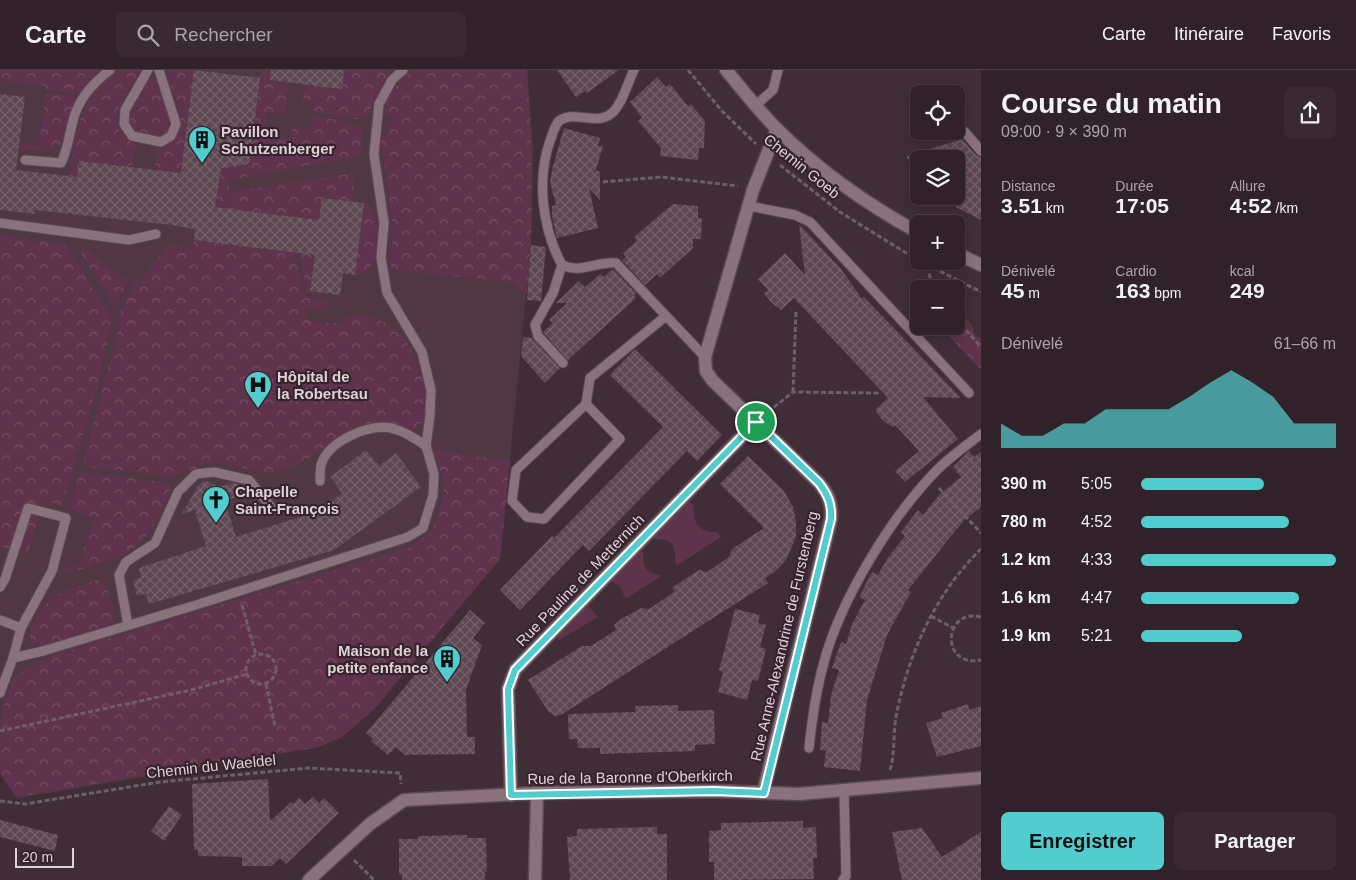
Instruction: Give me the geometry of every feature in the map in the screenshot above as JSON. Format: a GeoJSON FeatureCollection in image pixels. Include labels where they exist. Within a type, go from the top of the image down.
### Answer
{"type":"FeatureCollection","features":[{"type":"Feature","properties":{"kind":"street"},"geometry":{"type":"LineString","coordinates":[[726,70],[777,129],[821,167],[873,205],[910,228]]}},
{"type":"Feature","properties":{"kind":"street"},"geometry":{"type":"LineString","coordinates":[[705,356],[753,190],[777,129]]}},
{"type":"Feature","properties":{"kind":"street"},"geometry":{"type":"LineString","coordinates":[[965,257],[981,265]]}},
{"type":"Feature","properties":{"kind":"street","name":"Rue Anne-Alexandrine de Furstenberg"},"geometry":{"type":"LineString","coordinates":[[705,356],[706,371],[712,380],[819,483],[828,494],[832,506],[829,529],[764,793]]}},
{"type":"Feature","properties":{"kind":"street","name":"Rue Pauline de Metternich"},"geometry":{"type":"LineString","coordinates":[[511,795],[508,689],[515,670],[756,422]]}},
{"type":"Feature","properties":{"kind":"street","name":"Rue de la Baronne d'Oberkirch"},"geometry":{"type":"LineString","coordinates":[[404,800],[537,793],[714,791],[798,794],[981,778]]}},
{"type":"Feature","properties":{"kind":"street"},"geometry":{"type":"LineString","coordinates":[[535,880],[537,793]]}},
{"type":"Feature","properties":{"kind":"street"},"geometry":{"type":"LineString","coordinates":[[309,880],[370,824],[404,800]]}},
{"type":"Feature","properties":{"kind":"lane"},"geometry":{"type":"LineString","coordinates":[[25,160],[61,163],[67,152],[73,119],[86,93],[110,70]]}},
{"type":"Feature","properties":{"kind":"lane"},"geometry":{"type":"LineString","coordinates":[[148,70],[125,110],[124,124],[132,136],[161,142],[171,136],[176,124],[159,70]]}},
{"type":"Feature","properties":{"kind":"lane"},"geometry":{"type":"LineString","coordinates":[[13,658],[238,592],[408,537],[423,528],[432,495],[434,474],[426,446],[431,390],[422,352],[387,293],[381,258],[384,223],[374,154],[379,104],[392,80],[403,70]]}},
{"type":"Feature","properties":{"kind":"lane"},"geometry":{"type":"LineString","coordinates":[[563,363],[538,336],[535,325],[553,293],[562,265],[546,223],[543,170],[547,149],[558,122],[568,116],[591,119],[612,113],[621,102],[634,70]]}},
{"type":"Feature","properties":{"kind":"lane"},"geometry":{"type":"LineString","coordinates":[[756,105],[773,90],[778,70]]}},
{"type":"Feature","properties":{"kind":"lane"},"geometry":{"type":"LineString","coordinates":[[965,132],[981,151]]}},
{"type":"Feature","properties":{"kind":"lane"},"geometry":{"type":"LineString","coordinates":[[749,206],[795,215],[810,222],[969,393]]}},
{"type":"Feature","properties":{"kind":"lane"},"geometry":{"type":"LineString","coordinates":[[0,223],[129,240],[156,234]]}},
{"type":"Feature","properties":{"kind":"lane"},"geometry":{"type":"LineString","coordinates":[[562,265],[570,269],[607,262],[616,263],[705,356]]}},
{"type":"Feature","properties":{"kind":"lane"},"geometry":{"type":"LineString","coordinates":[[586,404],[620,440],[544,518],[527,517],[512,501],[516,470],[586,404],[590,378],[666,316]]}},
{"type":"Feature","properties":{"kind":"lane"},"geometry":{"type":"LineString","coordinates":[[320,481],[321,464],[337,444],[369,427],[390,428],[411,436],[426,446]]}},
{"type":"Feature","properties":{"kind":"lane"},"geometry":{"type":"LineString","coordinates":[[809,748],[814,707],[824,660],[866,567],[907,504],[930,478],[981,434]]}},
{"type":"Feature","properties":{"kind":"lane"},"geometry":{"type":"LineString","coordinates":[[128,625],[118,575],[126,562],[155,543],[178,492],[196,474],[214,472],[249,480],[271,507]]}},
{"type":"Feature","properties":{"kind":"lane"},"geometry":{"type":"LineString","coordinates":[[0,586],[5,579],[28,508],[66,518],[52,571],[21,628],[13,658],[0,693]]}},
{"type":"Feature","properties":{"kind":"lane"},"geometry":{"type":"LineString","coordinates":[[0,620],[21,628]]}},
{"type":"Feature","properties":{"kind":"lane"},"geometry":{"type":"LineString","coordinates":[[843,880],[846,876],[844,791]]}},
{"type":"Feature","properties":{"kind":"path","name":"Chemin Goeb"},"geometry":{"type":"LineString","coordinates":[[688,70],[722,111],[767,154],[840,212],[910,255]]}},
{"type":"Feature","properties":{"kind":"path"},"geometry":{"type":"LineString","coordinates":[[603,182],[661,177],[734,185],[753,190]]}},
{"type":"Feature","properties":{"kind":"path","name":"Chemin Goeb"},"geometry":{"type":"LineString","coordinates":[[936,270],[981,292]]}},
{"type":"Feature","properties":{"kind":"path"},"geometry":{"type":"LineString","coordinates":[[793,392],[796,310]]}},
{"type":"Feature","properties":{"kind":"path"},"geometry":{"type":"LineString","coordinates":[[965,329],[981,347]]}},
{"type":"Feature","properties":{"kind":"path"},"geometry":{"type":"LineString","coordinates":[[756,422],[793,392],[879,393]]}},
{"type":"Feature","properties":{"kind":"path"},"geometry":{"type":"LineString","coordinates":[[930,478],[981,533]]}},
{"type":"Feature","properties":{"kind":"path"},"geometry":{"type":"LineString","coordinates":[[884,787],[892,764],[896,719],[906,674],[931,616],[966,564],[981,549]]}},
{"type":"Feature","properties":{"kind":"path"},"geometry":{"type":"LineString","coordinates":[[238,592],[256,655]]}},
{"type":"Feature","properties":{"kind":"path"},"geometry":{"type":"LineString","coordinates":[[931,616],[953,628]]}},
{"type":"Feature","properties":{"kind":"path"},"geometry":{"type":"LineString","coordinates":[[981,617],[967,617],[953,628],[952,646],[963,659],[981,660]]}},
{"type":"Feature","properties":{"kind":"path"},"geometry":{"type":"LineString","coordinates":[[256,655],[268,656],[276,665],[275,676],[266,684],[254,683],[247,674],[248,663],[256,655]]}},
{"type":"Feature","properties":{"kind":"path"},"geometry":{"type":"LineString","coordinates":[[0,731],[191,690],[247,674]]}},
{"type":"Feature","properties":{"kind":"path"},"geometry":{"type":"LineString","coordinates":[[266,684],[275,726]]}},
{"type":"Feature","properties":{"kind":"path","name":"Chemin du Waeldel"},"geometry":{"type":"LineString","coordinates":[[0,801],[26,804],[160,782],[308,768],[400,773],[404,800]]}},
{"type":"Feature","properties":{"kind":"path"},"geometry":{"type":"LineString","coordinates":[[343,848],[374,880]]}},
{"type":"Feature","properties":{"kind":"shaded area","name":"Hôpital de la Robertsau"},"geometry":{"type":"Polygon","coordinates":[[[0,70],[527,70],[533,146],[531,245],[500,559],[375,708],[342,737],[319,747],[18,798],[0,772],[0,70]]]}},
{"type":"Feature","properties":{"kind":"green space"},"geometry":{"type":"Polygon","coordinates":[[[0,70],[98,70],[78,94],[46,90],[46,86],[0,80],[0,70]]]}},
{"type":"Feature","properties":{"kind":"green space"},"geometry":{"type":"Polygon","coordinates":[[[120,70],[141,70],[127,91],[117,116],[120,132],[125,138],[136,145],[132,167],[79,161],[77,177],[69,176],[77,131],[88,101],[106,78],[120,70]]]}},
{"type":"Feature","properties":{"kind":"green space"},"geometry":{"type":"Polygon","coordinates":[[[168,70],[194,70],[181,173],[155,170],[157,148],[168,145],[173,140],[180,122],[180,113],[168,70]]]}},
{"type":"Feature","properties":{"kind":"green space"},"geometry":{"type":"Polygon","coordinates":[[[261,70],[280,70],[289,82],[285,114],[267,112],[264,136],[291,139],[292,127],[310,129],[312,116],[345,121],[363,129],[360,156],[228,180],[230,192],[354,173],[353,202],[322,198],[319,220],[215,207],[221,168],[249,164],[261,70]]]}},
{"type":"Feature","properties":{"kind":"green space"},"geometry":{"type":"Polygon","coordinates":[[[344,70],[390,70],[366,118],[356,119],[313,111],[314,104],[303,102],[305,84],[342,89],[344,70]]]}},
{"type":"Feature","properties":{"kind":"green space"},"geometry":{"type":"Polygon","coordinates":[[[412,70],[527,70],[532,181],[530,264],[527,292],[511,282],[391,270],[393,226],[381,140],[383,136],[388,134],[393,117],[387,114],[384,108],[388,97],[395,87],[412,70]]]}},
{"type":"Feature","properties":{"kind":"green space"},"geometry":{"type":"Polygon","coordinates":[[[154,76],[163,93],[168,109],[169,124],[167,131],[162,137],[143,134],[132,128],[129,123],[129,117],[137,99],[154,76]]]}},
{"type":"Feature","properties":{"kind":"green space"},"geometry":{"type":"Polygon","coordinates":[[[46,93],[76,96],[61,144],[47,151],[19,149],[19,144],[39,146],[46,93]]]}},
{"type":"Feature","properties":{"kind":"green space"},"geometry":{"type":"Polygon","coordinates":[[[364,204],[367,204],[376,219],[379,238],[374,260],[366,272],[361,275],[355,273],[364,204]]]}},
{"type":"Feature","properties":{"kind":"green space"},"geometry":{"type":"Polygon","coordinates":[[[317,235],[310,291],[330,294],[330,296],[307,293],[300,253],[317,235]]]}},
{"type":"Feature","properties":{"kind":"green space"},"geometry":{"type":"Polygon","coordinates":[[[0,236],[65,245],[112,318],[99,381],[62,506],[44,501],[27,556],[0,546],[0,236]]]}},
{"type":"Feature","properties":{"kind":"green space"},"geometry":{"type":"Polygon","coordinates":[[[194,240],[291,252],[295,256],[304,296],[328,302],[327,311],[308,308],[306,320],[337,323],[353,315],[358,315],[379,320],[393,327],[402,335],[410,348],[423,382],[426,399],[425,414],[419,425],[408,431],[385,424],[366,424],[351,429],[337,437],[311,457],[295,466],[268,473],[216,463],[168,476],[88,467],[83,464],[120,323],[119,315],[135,282],[140,282],[167,245],[192,248],[194,240]]]}},
{"type":"Feature","properties":{"kind":"green space"},"geometry":{"type":"Polygon","coordinates":[[[83,246],[122,277],[129,280],[115,307],[83,257],[81,251],[83,246]]]}},
{"type":"Feature","properties":{"kind":"green space"},"geometry":{"type":"Polygon","coordinates":[[[965,317],[971,323],[976,336],[981,338],[981,370],[949,336],[965,335],[965,317]]]}},
{"type":"Feature","properties":{"kind":"green space"},"geometry":{"type":"Polygon","coordinates":[[[433,450],[510,461],[500,559],[375,708],[342,737],[319,747],[16,797],[0,771],[1,739],[7,691],[11,683],[21,672],[42,660],[63,652],[409,548],[428,534],[437,518],[444,492],[442,475],[433,450]]]}},
{"type":"Feature","properties":{"kind":"green space"},"geometry":{"type":"Polygon","coordinates":[[[80,472],[168,483],[172,486],[150,531],[134,548],[113,559],[68,573],[63,568],[78,566],[94,518],[70,509],[80,472]]]}},
{"type":"Feature","properties":{"kind":"green space"},"geometry":{"type":"Polygon","coordinates":[[[688,501],[694,506],[694,518],[698,526],[711,532],[717,532],[721,537],[676,566],[675,551],[671,543],[653,537],[688,501]]]}},
{"type":"Feature","properties":{"kind":"green space"},"geometry":{"type":"Polygon","coordinates":[[[642,548],[646,568],[661,576],[626,599],[620,587],[610,580],[642,548]]]}},
{"type":"Feature","properties":{"kind":"green space"},"geometry":{"type":"Polygon","coordinates":[[[96,580],[101,580],[107,586],[115,616],[111,625],[42,646],[31,641],[32,627],[45,605],[59,594],[96,580]]]}},
{"type":"Feature","properties":{"kind":"green space"},"geometry":{"type":"Polygon","coordinates":[[[587,604],[598,617],[559,640],[557,636],[587,604]]]}},
{"type":"Feature","properties":{"kind":"building"},"geometry":{"type":"Polygon","coordinates":[[[194,70],[260,78],[249,164],[221,168],[215,207],[319,220],[322,198],[364,203],[355,275],[343,273],[340,295],[310,291],[315,255],[194,240],[195,229],[172,225],[35,210],[35,214],[0,210],[0,94],[25,97],[16,170],[77,177],[79,161],[181,173],[194,70]]]}},
{"type":"Feature","properties":{"kind":"building"},"geometry":{"type":"Polygon","coordinates":[[[271,70],[344,70],[342,89],[270,80],[271,70]]]}},
{"type":"Feature","properties":{"kind":"building"},"geometry":{"type":"Polygon","coordinates":[[[557,70],[619,70],[587,93],[585,91],[576,97],[557,70]]]}},
{"type":"Feature","properties":{"kind":"building"},"geometry":{"type":"Polygon","coordinates":[[[657,77],[666,87],[670,84],[688,106],[691,104],[705,121],[704,148],[699,148],[698,160],[660,156],[661,148],[638,121],[642,118],[630,102],[657,77]]]}},
{"type":"Feature","properties":{"kind":"building"},"geometry":{"type":"Polygon","coordinates":[[[564,128],[600,138],[598,146],[603,146],[596,170],[600,172],[600,200],[589,188],[598,228],[557,238],[552,216],[552,206],[556,205],[550,182],[564,128]]]}},
{"type":"Feature","properties":{"kind":"building"},"geometry":{"type":"Polygon","coordinates":[[[963,140],[976,155],[981,157],[981,220],[956,207],[956,205],[965,205],[965,150],[926,150],[963,140]]]}},
{"type":"Feature","properties":{"kind":"building"},"geometry":{"type":"Polygon","coordinates":[[[673,204],[698,206],[698,218],[702,219],[701,239],[693,239],[693,248],[660,278],[657,274],[645,285],[622,260],[626,257],[623,253],[637,241],[634,237],[673,204]]]}},
{"type":"Feature","properties":{"kind":"building"},"geometry":{"type":"Polygon","coordinates":[[[799,224],[841,269],[862,299],[864,297],[961,398],[923,397],[958,439],[905,482],[895,471],[919,451],[895,425],[893,427],[883,421],[875,410],[888,398],[794,298],[781,310],[764,293],[768,290],[758,279],[785,253],[805,275],[799,224]]]}},
{"type":"Feature","properties":{"kind":"building"},"geometry":{"type":"Polygon","coordinates":[[[531,245],[546,247],[541,301],[527,300],[531,245]]]}},
{"type":"Feature","properties":{"kind":"building"},"geometry":{"type":"Polygon","coordinates":[[[613,269],[636,293],[634,295],[636,298],[568,360],[543,332],[553,323],[549,320],[567,303],[556,303],[579,281],[585,287],[600,274],[604,277],[613,269]]]}},
{"type":"Feature","properties":{"kind":"building"},"geometry":{"type":"Polygon","coordinates":[[[523,337],[532,338],[560,368],[545,383],[521,356],[523,337]]]}},
{"type":"Feature","properties":{"kind":"building"},"geometry":{"type":"Polygon","coordinates":[[[635,349],[722,435],[697,461],[687,451],[589,551],[583,545],[520,610],[500,590],[663,427],[610,375],[635,349]]]}},
{"type":"Feature","properties":{"kind":"building"},"geometry":{"type":"Polygon","coordinates":[[[366,450],[379,466],[396,453],[421,487],[334,550],[149,604],[146,594],[137,596],[133,580],[141,578],[139,568],[206,546],[195,510],[182,514],[199,484],[207,481],[219,487],[234,483],[246,486],[251,492],[225,501],[236,537],[317,512],[342,493],[330,477],[366,450]]]}},
{"type":"Feature","properties":{"kind":"building"},"geometry":{"type":"Polygon","coordinates":[[[969,451],[974,457],[981,452],[981,507],[964,520],[908,590],[911,592],[887,635],[867,700],[860,771],[824,767],[826,751],[820,750],[822,722],[828,723],[831,695],[839,670],[832,668],[841,642],[846,644],[852,624],[865,600],[859,597],[872,572],[878,575],[887,559],[905,536],[901,532],[918,510],[923,515],[940,494],[961,477],[953,467],[969,451]]]}},
{"type":"Feature","properties":{"kind":"building"},"geometry":{"type":"Polygon","coordinates":[[[748,456],[784,491],[793,507],[796,521],[796,537],[786,560],[776,571],[765,578],[768,583],[561,715],[555,716],[548,711],[528,680],[582,646],[591,646],[616,630],[614,625],[621,619],[641,608],[649,609],[674,592],[673,587],[699,570],[707,572],[729,557],[732,549],[764,528],[720,484],[748,456]]]}},
{"type":"Feature","properties":{"kind":"building"},"geometry":{"type":"Polygon","coordinates":[[[735,609],[760,615],[758,623],[766,625],[760,647],[766,649],[758,681],[752,680],[747,700],[718,692],[723,672],[719,670],[735,609]]]}},
{"type":"Feature","properties":{"kind":"building","name":"Maison de la petite enfance"},"geometry":{"type":"Polygon","coordinates":[[[470,610],[485,623],[473,638],[482,645],[466,690],[467,737],[475,737],[475,754],[405,755],[396,747],[388,755],[371,741],[373,739],[366,733],[470,610]]]}},
{"type":"Feature","properties":{"kind":"building"},"geometry":{"type":"Polygon","coordinates":[[[968,704],[969,710],[981,706],[981,746],[937,757],[926,723],[943,718],[941,713],[968,704]]]}},
{"type":"Feature","properties":{"kind":"building"},"geometry":{"type":"Polygon","coordinates":[[[678,705],[678,711],[714,710],[715,744],[695,745],[695,751],[600,754],[600,748],[578,748],[577,739],[569,739],[568,714],[635,712],[635,706],[678,705]]]}},
{"type":"Feature","properties":{"kind":"building"},"geometry":{"type":"Polygon","coordinates":[[[268,779],[270,821],[291,802],[293,804],[299,798],[305,804],[313,797],[319,803],[324,798],[339,813],[286,864],[280,858],[272,866],[242,866],[242,857],[198,856],[198,850],[194,850],[192,784],[268,779]]]}},
{"type":"Feature","properties":{"kind":"building"},"geometry":{"type":"Polygon","coordinates":[[[169,806],[182,815],[164,841],[151,831],[169,806]]]}},
{"type":"Feature","properties":{"kind":"building"},"geometry":{"type":"Polygon","coordinates":[[[0,820],[58,835],[55,851],[0,837],[0,820]]]}},
{"type":"Feature","properties":{"kind":"building"},"geometry":{"type":"Polygon","coordinates":[[[803,821],[803,828],[816,827],[817,858],[813,858],[814,879],[714,880],[714,862],[709,862],[709,831],[721,830],[721,823],[803,821]]]}},
{"type":"Feature","properties":{"kind":"building"},"geometry":{"type":"Polygon","coordinates":[[[657,827],[657,834],[667,834],[667,880],[570,880],[567,837],[577,836],[577,829],[657,827]]]}},
{"type":"Feature","properties":{"kind":"building"},"geometry":{"type":"Polygon","coordinates":[[[922,828],[942,857],[981,832],[981,880],[902,880],[892,832],[922,828]]]}},
{"type":"Feature","properties":{"kind":"building"},"geometry":{"type":"Polygon","coordinates":[[[467,835],[467,838],[486,838],[487,872],[485,872],[485,880],[402,880],[402,875],[399,875],[399,839],[418,839],[418,836],[467,835]]]}},
{"type":"Feature","properties":{"kind":"place","name":"Pavillon Schutzenberger"},"geometry":{"type":"Point","coordinates":[202,164]}},
{"type":"Feature","properties":{"kind":"place","name":"Hôpital de la Robertsau"},"geometry":{"type":"Point","coordinates":[258,409]}},
{"type":"Feature","properties":{"kind":"place","name":"Chapelle Saint-François"},"geometry":{"type":"Point","coordinates":[216,524]}},
{"type":"Feature","properties":{"kind":"place","name":"Maison de la petite enfance"},"geometry":{"type":"Point","coordinates":[447,683]}},
{"type":"Feature","properties":{"kind":"route"},"geometry":{"type":"LineString","coordinates":[[756,422],[819,483],[828,494],[832,506],[831,519],[764,793],[714,791],[511,795],[508,689],[515,670],[756,422]]}}]}
